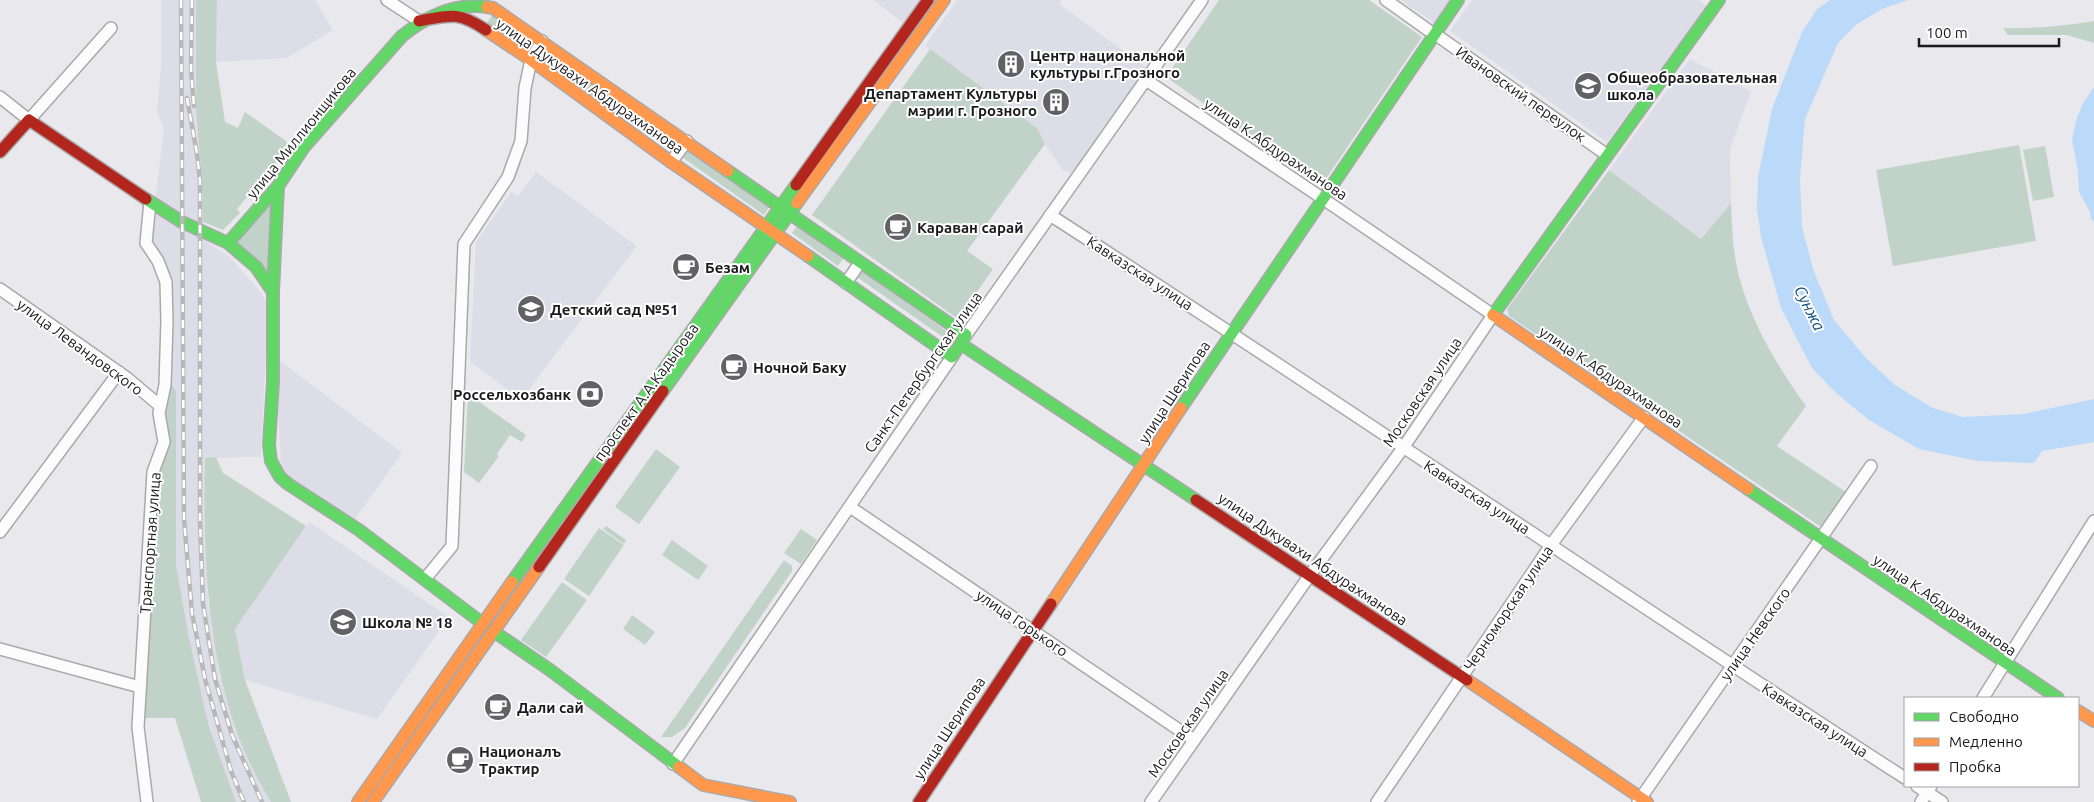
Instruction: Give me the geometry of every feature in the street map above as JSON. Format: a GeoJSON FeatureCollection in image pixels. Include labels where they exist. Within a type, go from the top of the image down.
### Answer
{"type":"FeatureCollection","features":[{"type":"Feature","properties":{"kind":"street"},"geometry":{"type":"LineString","coordinates":[[387,0],[419,21]]}},
{"type":"Feature","properties":{"kind":"street","name":"проспект А.А.Кадырова"},"geometry":{"type":"LineString","coordinates":[[358,802],[482,623],[928,0]]}},
{"type":"Feature","properties":{"kind":"street","name":"проспект А.А.Кадырова"},"geometry":{"type":"LineString","coordinates":[[373,802],[493,630],[944,0]]}},
{"type":"Feature","properties":{"kind":"street","name":"Санкт-Петербургская улица"},"geometry":{"type":"LineString","coordinates":[[673,764],[1050,215],[1081,175],[1202,0]]}},
{"type":"Feature","properties":{"kind":"street","name":"Ивановский переулок"},"geometry":{"type":"LineString","coordinates":[[1386,0],[1607,155]]}},
{"type":"Feature","properties":{"kind":"street","name":"улица Шерипова"},"geometry":{"type":"LineString","coordinates":[[919,802],[1432,32],[1458,0]]}},
{"type":"Feature","properties":{"kind":"street","name":"Московская улица"},"geometry":{"type":"LineString","coordinates":[[1151,802],[1310,575],[1403,448],[1492,315],[1719,0]]}},
{"type":"Feature","properties":{"kind":"street","name":"улица Дукувахи Абдурахманова"},"geometry":{"type":"LineString","coordinates":[[419,21],[452,7],[483,4],[493,8],[779,206],[964,340],[1144,466],[1461,676],[1642,801]]}},
{"type":"Feature","properties":{"kind":"street"},"geometry":{"type":"LineString","coordinates":[[477,24],[493,8]]}},
{"type":"Feature","properties":{"kind":"street","name":"улица Дукувахи Абдурахманова"},"geometry":{"type":"LineString","coordinates":[[419,21],[450,16],[464,17],[477,24],[531,60],[671,162],[776,233],[952,357]]}},
{"type":"Feature","properties":{"kind":"street","name":"улица Миллионщикова"},"geometry":{"type":"LineString","coordinates":[[228,243],[278,186],[304,147],[402,36],[419,21]]}},
{"type":"Feature","properties":{"kind":"street"},"geometry":{"type":"LineString","coordinates":[[0,152],[111,28]]}},
{"type":"Feature","properties":{"kind":"street"},"geometry":{"type":"LineString","coordinates":[[425,579],[452,546],[464,244],[508,177],[520,141],[525,88],[531,60],[542,41]]}},
{"type":"Feature","properties":{"kind":"street","name":"улица К.Абдурахманова"},"geometry":{"type":"LineString","coordinates":[[1146,80],[2005,664],[2056,697]]}},
{"type":"Feature","properties":{"kind":"street"},"geometry":{"type":"LineString","coordinates":[[0,97],[29,120],[150,202],[182,222],[228,243],[256,267],[272,292]]}},
{"type":"Feature","properties":{"kind":"street"},"geometry":{"type":"LineString","coordinates":[[671,162],[687,142]]}},
{"type":"Feature","properties":{"kind":"street"},"geometry":{"type":"LineString","coordinates":[[278,186],[272,292],[272,382],[268,445],[271,461],[280,477],[288,484],[359,530],[482,623]]}},
{"type":"Feature","properties":{"kind":"street","name":"Транспортная улица"},"geometry":{"type":"LineString","coordinates":[[147,802],[138,727],[153,472],[164,442],[159,405],[165,385],[167,320],[166,282],[158,261],[146,243],[150,202]]}},
{"type":"Feature","properties":{"kind":"street","name":"Кавказская улица"},"geometry":{"type":"LineString","coordinates":[[1050,215],[1231,332],[1733,667],[1904,777]]}},
{"type":"Feature","properties":{"kind":"street"},"geometry":{"type":"LineString","coordinates":[[846,284],[859,264]]}},
{"type":"Feature","properties":{"kind":"street","name":"улица Левандовского"},"geometry":{"type":"LineString","coordinates":[[0,289],[119,372],[159,405]]}},
{"type":"Feature","properties":{"kind":"street"},"geometry":{"type":"LineString","coordinates":[[0,532],[119,372]]}},
{"type":"Feature","properties":{"kind":"street","name":"Черноморская улица"},"geometry":{"type":"LineString","coordinates":[[1377,802],[1551,545],[1644,417]]}},
{"type":"Feature","properties":{"kind":"street","name":"улица Невского"},"geometry":{"type":"LineString","coordinates":[[1642,801],[1871,466]]}},
{"type":"Feature","properties":{"kind":"street","name":"улица Горького"},"geometry":{"type":"LineString","coordinates":[[850,507],[1194,740]]}},
{"type":"Feature","properties":{"kind":"street"},"geometry":{"type":"LineString","coordinates":[[1984,697],[2094,521]]}},
{"type":"Feature","properties":{"kind":"street"},"geometry":{"type":"LineString","coordinates":[[493,630],[550,670],[703,785],[790,802]]}},
{"type":"Feature","properties":{"kind":"street"},"geometry":{"type":"LineString","coordinates":[[0,649],[140,687]]}},
{"type":"Feature","properties":{"kind":"street"},"geometry":{"type":"LineString","coordinates":[[2079,712],[2094,722]]}},
{"type":"Feature","properties":{"kind":"street"},"geometry":{"type":"LineString","coordinates":[[1926,793],[1942,802]]}},
{"type":"Feature","properties":{"kind":"shaded area"},"geometry":{"type":"Polygon","coordinates":[[[161,0],[196,0],[196,110],[202,182],[203,239],[230,257],[262,294],[268,306],[261,457],[205,458],[208,600],[219,672],[237,730],[258,780],[271,802],[236,802],[231,792],[209,727],[189,638],[176,565],[176,391],[170,383],[170,281],[150,241],[164,129],[157,112],[161,66],[161,0]]]}},
{"type":"Feature","properties":{"kind":"shaded area"},"geometry":{"type":"Polygon","coordinates":[[[217,0],[315,0],[333,30],[287,58],[216,62],[217,0]]]}},
{"type":"Feature","properties":{"kind":"shaded area"},"geometry":{"type":"Polygon","coordinates":[[[873,0],[920,0],[903,23],[873,0]]]}},
{"type":"Feature","properties":{"kind":"shaded area"},"geometry":{"type":"Polygon","coordinates":[[[957,0],[1061,0],[1059,4],[1147,68],[1073,174],[1063,170],[1045,144],[1037,128],[925,46],[957,0]]]}},
{"type":"Feature","properties":{"kind":"shaded area"},"geometry":{"type":"Polygon","coordinates":[[[1401,0],[1450,0],[1434,23],[1401,0]]]}},
{"type":"Feature","properties":{"kind":"shaded area","name":"Общеобразовательная школа"},"geometry":{"type":"Polygon","coordinates":[[[1472,0],[1699,0],[1707,6],[1607,142],[1450,31],[1472,0]]]}},
{"type":"Feature","properties":{"kind":"shaded area"},"geometry":{"type":"Polygon","coordinates":[[[1690,59],[1751,91],[1730,149],[1731,203],[1701,239],[1609,170],[1690,59]]]}},
{"type":"Feature","properties":{"kind":"shaded area","name":"Детский сад №51"},"geometry":{"type":"Polygon","coordinates":[[[536,172],[637,246],[521,400],[470,361],[476,242],[511,192],[518,196],[536,172]]]}},
{"type":"Feature","properties":{"kind":"shaded area"},"geometry":{"type":"Polygon","coordinates":[[[280,361],[402,453],[355,519],[289,477],[281,463],[277,393],[280,361]]]}},
{"type":"Feature","properties":{"kind":"shaded area","name":"Школа № 18"},"geometry":{"type":"Polygon","coordinates":[[[309,522],[449,617],[377,719],[245,680],[235,629],[309,522]]]}},
{"type":"Feature","properties":{"kind":"green space"},"geometry":{"type":"Polygon","coordinates":[[[196,0],[217,0],[216,62],[225,122],[238,128],[245,112],[286,141],[289,147],[237,209],[240,213],[223,230],[203,222],[196,110],[196,0]]]}},
{"type":"Feature","properties":{"kind":"green space"},"geometry":{"type":"Polygon","coordinates":[[[1219,0],[1369,0],[1422,37],[1321,186],[1166,77],[1219,0]]]}},
{"type":"Feature","properties":{"kind":"green space"},"geometry":{"type":"Polygon","coordinates":[[[492,15],[532,42],[526,50],[487,23],[492,15]]]}},
{"type":"Feature","properties":{"kind":"green space"},"geometry":{"type":"Polygon","coordinates":[[[2094,21],[2094,43],[2067,35],[2008,35],[2003,28],[2049,27],[2094,21]]]}},
{"type":"Feature","properties":{"kind":"green space"},"geometry":{"type":"Polygon","coordinates":[[[930,49],[1037,128],[1045,144],[967,251],[993,269],[958,319],[812,215],[930,49]]]}},
{"type":"Feature","properties":{"kind":"green space"},"geometry":{"type":"Polygon","coordinates":[[[553,56],[677,143],[672,151],[547,64],[553,56]]]}},
{"type":"Feature","properties":{"kind":"green space"},"geometry":{"type":"Polygon","coordinates":[[[2019,145],[2036,241],[1893,266],[1876,170],[2019,145]]]}},
{"type":"Feature","properties":{"kind":"green space"},"geometry":{"type":"Polygon","coordinates":[[[2045,146],[2054,197],[2033,201],[2023,150],[2045,146]]]}},
{"type":"Feature","properties":{"kind":"green space"},"geometry":{"type":"Polygon","coordinates":[[[688,149],[770,206],[764,215],[682,157],[688,149]]]}},
{"type":"Feature","properties":{"kind":"green space"},"geometry":{"type":"Polygon","coordinates":[[[1609,170],[1701,239],[1731,203],[1736,261],[1745,297],[1767,346],[1806,406],[1777,446],[1846,492],[1821,527],[1509,316],[1507,309],[1609,170]]]}},
{"type":"Feature","properties":{"kind":"green space"},"geometry":{"type":"Polygon","coordinates":[[[278,186],[273,292],[228,243],[278,186]]]}},
{"type":"Feature","properties":{"kind":"green space"},"geometry":{"type":"Polygon","coordinates":[[[797,226],[843,259],[838,266],[792,233],[797,226]]]}},
{"type":"Feature","properties":{"kind":"green space"},"geometry":{"type":"Polygon","coordinates":[[[862,271],[951,334],[947,340],[857,277],[862,271]]]}},
{"type":"Feature","properties":{"kind":"green space"},"geometry":{"type":"Polygon","coordinates":[[[170,383],[176,391],[176,565],[189,638],[209,727],[236,802],[201,802],[175,718],[142,718],[158,473],[169,441],[165,404],[170,383]]]}},
{"type":"Feature","properties":{"kind":"green space"},"geometry":{"type":"Polygon","coordinates":[[[468,394],[526,435],[522,442],[510,435],[497,454],[499,456],[479,483],[464,472],[468,394]]]}},
{"type":"Feature","properties":{"kind":"green space"},"geometry":{"type":"Polygon","coordinates":[[[656,449],[680,467],[639,524],[615,507],[656,449]]]}},
{"type":"Feature","properties":{"kind":"green space"},"geometry":{"type":"Polygon","coordinates":[[[216,457],[223,473],[306,526],[235,629],[245,680],[291,802],[271,802],[250,762],[233,721],[221,679],[213,635],[205,547],[205,458],[216,457]]]}},
{"type":"Feature","properties":{"kind":"green space"},"geometry":{"type":"Polygon","coordinates":[[[606,526],[626,540],[624,544],[603,529],[606,526]]]}},
{"type":"Feature","properties":{"kind":"green space"},"geometry":{"type":"Polygon","coordinates":[[[599,528],[624,545],[589,596],[564,579],[599,528]]]}},
{"type":"Feature","properties":{"kind":"green space"},"geometry":{"type":"Polygon","coordinates":[[[801,529],[817,540],[801,564],[784,553],[801,529]]]}},
{"type":"Feature","properties":{"kind":"green space"},"geometry":{"type":"Polygon","coordinates":[[[672,540],[708,566],[698,580],[662,555],[672,540]]]}},
{"type":"Feature","properties":{"kind":"green space"},"geometry":{"type":"Polygon","coordinates":[[[784,560],[792,566],[792,571],[685,728],[672,737],[661,737],[784,560]]]}},
{"type":"Feature","properties":{"kind":"green space"},"geometry":{"type":"Polygon","coordinates":[[[562,582],[587,600],[546,657],[521,640],[562,582]]]}},
{"type":"Feature","properties":{"kind":"green space"},"geometry":{"type":"Polygon","coordinates":[[[632,615],[655,632],[645,645],[623,629],[632,615]]]}},
{"type":"Feature","properties":{"kind":"water","name":"Сунжа"},"geometry":{"type":"Polygon","coordinates":[[[1830,0],[1908,0],[1882,9],[1857,24],[1838,43],[1805,119],[1800,178],[1802,227],[1813,269],[1834,320],[1866,358],[1895,385],[1933,408],[1963,417],[2024,414],[2094,399],[2094,442],[2042,451],[2034,463],[1978,461],[1919,449],[1869,420],[1836,393],[1812,368],[1781,308],[1761,237],[1757,208],[1758,177],[1772,109],[1802,32],[1817,9],[1830,0]]]}},
{"type":"Feature","properties":{"kind":"water"},"geometry":{"type":"Polygon","coordinates":[[[2094,87],[2094,221],[2091,219],[2090,212],[2079,192],[2078,171],[2072,140],[2076,120],[2082,105],[2094,87]]]}},
{"type":"Feature","properties":{"kind":"railway"},"geometry":{"type":"LineString","coordinates":[[181,0],[184,519],[192,613],[205,679],[231,771],[244,802]]}},
{"type":"Feature","properties":{"kind":"railway"},"geometry":{"type":"LineString","coordinates":[[192,0],[191,70],[194,106]]}},
{"type":"Feature","properties":{"kind":"railway"},"geometry":{"type":"LineString","coordinates":[[187,98],[200,181],[200,521],[203,604],[215,679],[232,735],[262,802]]}},
{"type":"Feature","properties":{"kind":"traffic: fast"},"geometry":{"type":"LineString","coordinates":[[1181,408],[1458,0]]}},
{"type":"Feature","properties":{"kind":"traffic: fast"},"geometry":{"type":"LineString","coordinates":[[1493,315],[1719,0]]}},
{"type":"Feature","properties":{"kind":"traffic: fast"},"geometry":{"type":"LineString","coordinates":[[228,243],[278,186],[304,147],[402,36],[442,12],[464,7],[487,7]]}},
{"type":"Feature","properties":{"kind":"traffic: fast"},"geometry":{"type":"LineString","coordinates":[[728,171],[966,335],[952,357],[808,256]]}},
{"type":"Feature","properties":{"kind":"traffic: fast"},"geometry":{"type":"LineString","coordinates":[[512,582],[796,185]]}},
{"type":"Feature","properties":{"kind":"traffic: fast"},"geometry":{"type":"LineString","coordinates":[[278,186],[273,292],[273,382],[269,445],[271,461],[280,477],[288,484],[359,530],[482,623]]}},
{"type":"Feature","properties":{"kind":"traffic: fast"},"geometry":{"type":"LineString","coordinates":[[146,199],[182,222],[228,243],[256,267],[273,292]]}},
{"type":"Feature","properties":{"kind":"traffic: fast"},"geometry":{"type":"LineString","coordinates":[[663,391],[797,203]]}},
{"type":"Feature","properties":{"kind":"traffic: fast"},"geometry":{"type":"LineString","coordinates":[[961,344],[1196,500]]}},
{"type":"Feature","properties":{"kind":"traffic: fast"},"geometry":{"type":"LineString","coordinates":[[1748,489],[2057,697]]}},
{"type":"Feature","properties":{"kind":"traffic: fast"},"geometry":{"type":"LineString","coordinates":[[493,631],[550,670],[679,767]]}},
{"type":"Feature","properties":{"kind":"traffic: slow"},"geometry":{"type":"LineString","coordinates":[[797,203],[944,0]]}},
{"type":"Feature","properties":{"kind":"traffic: slow"},"geometry":{"type":"LineString","coordinates":[[487,7],[493,8],[728,171]]}},
{"type":"Feature","properties":{"kind":"traffic: slow"},"geometry":{"type":"LineString","coordinates":[[486,30],[531,60],[671,162],[808,256]]}},
{"type":"Feature","properties":{"kind":"traffic: slow"},"geometry":{"type":"LineString","coordinates":[[1493,315],[1748,489]]}},
{"type":"Feature","properties":{"kind":"traffic: slow"},"geometry":{"type":"LineString","coordinates":[[1051,604],[1181,408]]}},
{"type":"Feature","properties":{"kind":"traffic: slow"},"geometry":{"type":"LineString","coordinates":[[373,802],[539,567]]}},
{"type":"Feature","properties":{"kind":"traffic: slow"},"geometry":{"type":"LineString","coordinates":[[358,802],[512,582]]}},
{"type":"Feature","properties":{"kind":"traffic: slow"},"geometry":{"type":"LineString","coordinates":[[1467,680],[1647,802]]}},
{"type":"Feature","properties":{"kind":"traffic: slow"},"geometry":{"type":"LineString","coordinates":[[2079,712],[2094,721]]}},
{"type":"Feature","properties":{"kind":"traffic: slow"},"geometry":{"type":"LineString","coordinates":[[679,767],[703,785],[790,802]]}},
{"type":"Feature","properties":{"kind":"traffic: jam"},"geometry":{"type":"LineString","coordinates":[[796,185],[928,0]]}},
{"type":"Feature","properties":{"kind":"traffic: jam"},"geometry":{"type":"LineString","coordinates":[[419,21],[454,16],[468,20],[486,30]]}},
{"type":"Feature","properties":{"kind":"traffic: jam"},"geometry":{"type":"LineString","coordinates":[[0,152],[29,120],[146,199]]}},
{"type":"Feature","properties":{"kind":"traffic: jam"},"geometry":{"type":"LineString","coordinates":[[539,567],[663,391]]}},
{"type":"Feature","properties":{"kind":"traffic: jam"},"geometry":{"type":"LineString","coordinates":[[1196,500],[1467,680]]}},
{"type":"Feature","properties":{"kind":"traffic: jam"},"geometry":{"type":"LineString","coordinates":[[919,802],[1051,604]]}},
{"type":"Feature","properties":{"kind":"place","name":"Центр национальной культуры г.Грозного"},"geometry":{"type":"Point","coordinates":[1011,64]}},
{"type":"Feature","properties":{"kind":"place","name":"Общеобразовательная школа"},"geometry":{"type":"Point","coordinates":[1588,86]}},
{"type":"Feature","properties":{"kind":"place","name":"Департамент Культуры мэрии г. Грозного"},"geometry":{"type":"Point","coordinates":[1056,102]}},
{"type":"Feature","properties":{"kind":"place","name":"Караван сарай"},"geometry":{"type":"Point","coordinates":[898,227]}},
{"type":"Feature","properties":{"kind":"place","name":"Безам"},"geometry":{"type":"Point","coordinates":[686,267]}},
{"type":"Feature","properties":{"kind":"place","name":"Детский сад №51"},"geometry":{"type":"Point","coordinates":[531,309]}},
{"type":"Feature","properties":{"kind":"place","name":"Ночной Баку"},"geometry":{"type":"Point","coordinates":[734,367]}},
{"type":"Feature","properties":{"kind":"place","name":"Россельхозбанк"},"geometry":{"type":"Point","coordinates":[590,394]}},
{"type":"Feature","properties":{"kind":"place","name":"Школа № 18"},"geometry":{"type":"Point","coordinates":[343,622]}},
{"type":"Feature","properties":{"kind":"place","name":"Дали сай"},"geometry":{"type":"Point","coordinates":[498,707]}},
{"type":"Feature","properties":{"kind":"place","name":"Националъ Трактир"},"geometry":{"type":"Point","coordinates":[460,760]}}]}
